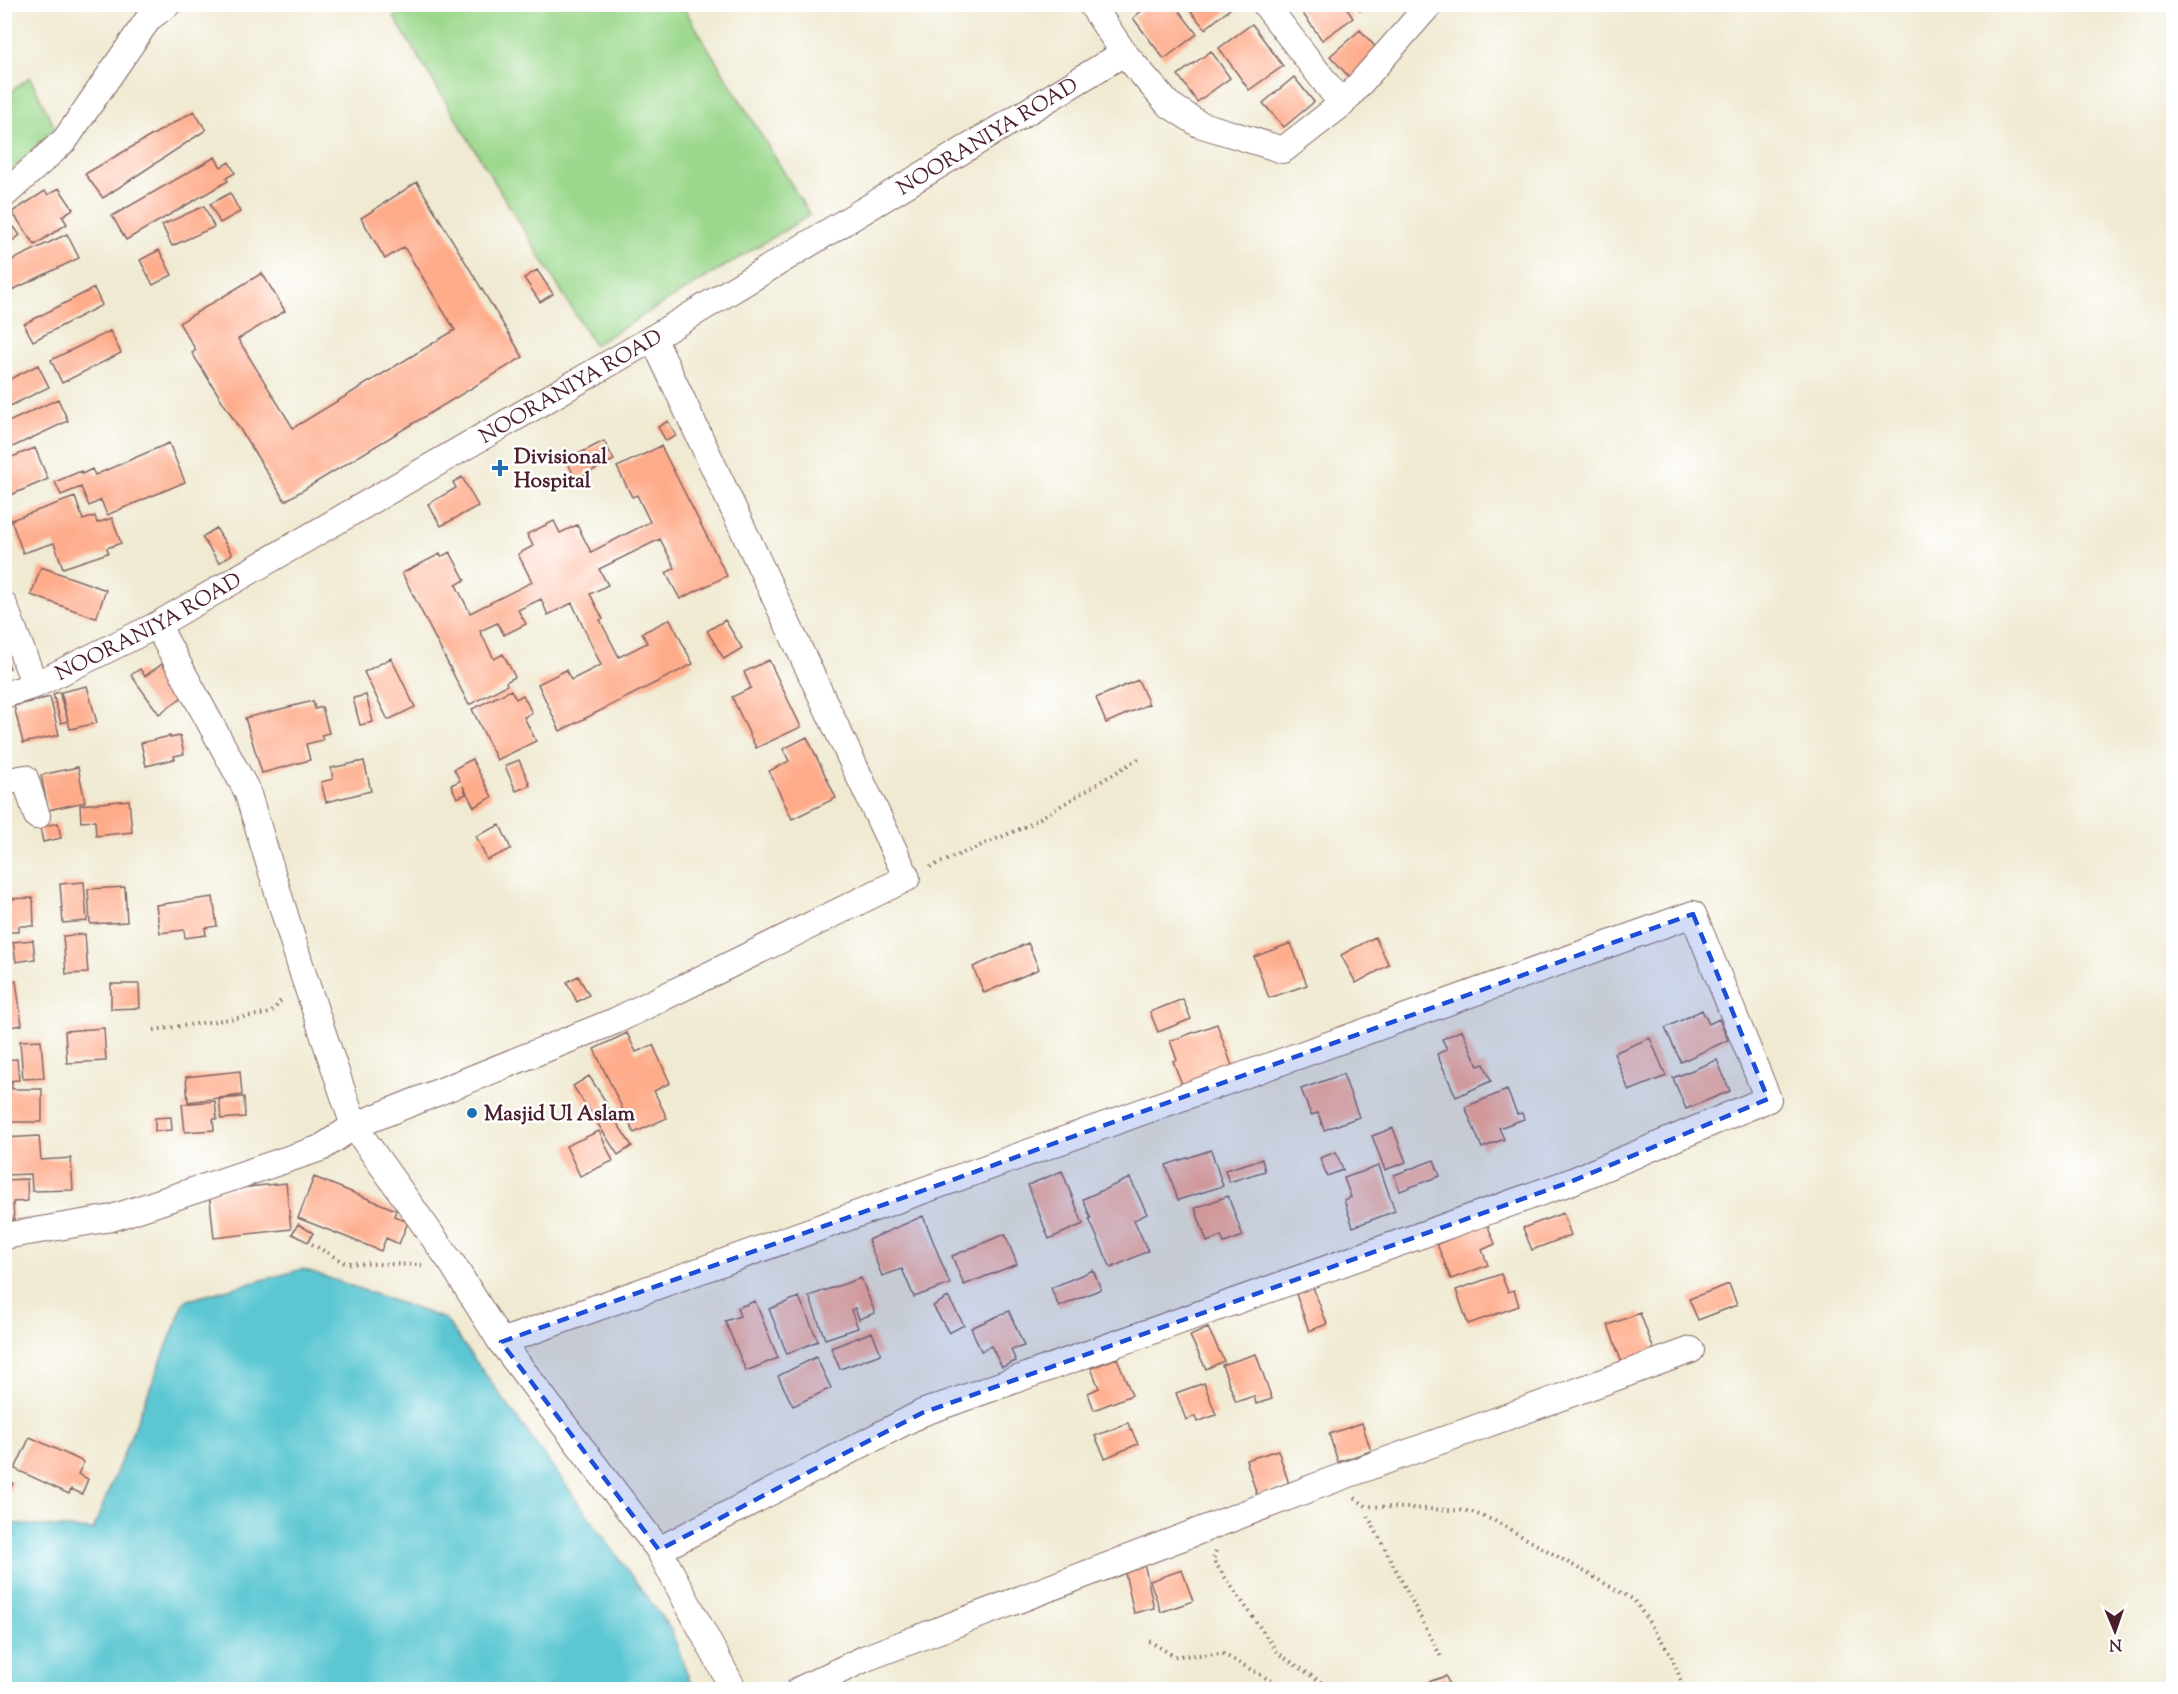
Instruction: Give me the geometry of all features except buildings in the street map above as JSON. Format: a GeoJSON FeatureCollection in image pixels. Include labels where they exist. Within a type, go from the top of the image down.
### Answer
{"type":"FeatureCollection","features":[{"type":"Feature","properties":{"kind":"street"},"geometry":{"type":"LineString","coordinates":[[1091,4],[1124,53],[1168,104],[1199,124],[1283,150],[1342,104],[1430,4]]}},
{"type":"Feature","properties":{"kind":"street"},"geometry":{"type":"LineString","coordinates":[[1265,4],[1342,104]]}},
{"type":"Feature","properties":{"kind":"street"},"geometry":{"type":"LineString","coordinates":[[4,195],[65,140],[152,9]]}},
{"type":"Feature","properties":{"kind":"street","name":"NOORANIYA ROAD"},"geometry":{"type":"LineString","coordinates":[[4,695],[35,685],[157,625],[652,338],[1124,53]]}},
{"type":"Feature","properties":{"kind":"street"},"geometry":{"type":"LineString","coordinates":[[4,1236],[112,1218],[321,1148],[354,1126],[615,1021],[907,878],[652,338]]}},
{"type":"Feature","properties":{"kind":"street"},"geometry":{"type":"LineString","coordinates":[[4,605],[35,685]]}},
{"type":"Feature","properties":{"kind":"street"},"geometry":{"type":"LineString","coordinates":[[157,625],[247,791],[303,974],[354,1126],[453,1264],[501,1342],[659,1550],[734,1689]]}},
{"type":"Feature","properties":{"kind":"street"},"geometry":{"type":"LineString","coordinates":[[4,782],[25,778],[37,816]]}},
{"type":"Feature","properties":{"kind":"street"},"geometry":{"type":"LineString","coordinates":[[501,1342],[1692,914],[1768,1099],[1570,1182],[922,1413],[659,1550]]}},
{"type":"Feature","properties":{"kind":"street"},"geometry":{"type":"LineString","coordinates":[[799,1689],[866,1658],[1330,1481],[1691,1350]]}},
{"type":"Feature","properties":{"kind":"path"},"geometry":{"type":"LineString","coordinates":[[907,878],[954,855],[1028,826],[1140,758]]}},
{"type":"Feature","properties":{"kind":"path"},"geometry":{"type":"LineString","coordinates":[[154,1030],[271,1013],[303,974]]}},
{"type":"Feature","properties":{"kind":"path"},"geometry":{"type":"LineString","coordinates":[[312,1245],[345,1263],[453,1264]]}},
{"type":"Feature","properties":{"kind":"path"},"geometry":{"type":"LineString","coordinates":[[1330,1481],[1366,1506],[1468,1511],[1495,1521],[1634,1600],[1670,1653],[1685,1689]]}},
{"type":"Feature","properties":{"kind":"path"},"geometry":{"type":"LineString","coordinates":[[1368,1516],[1442,1659]]}},
{"type":"Feature","properties":{"kind":"path"},"geometry":{"type":"LineString","coordinates":[[1226,1522],[1213,1560],[1278,1653],[1329,1689]]}},
{"type":"Feature","properties":{"kind":"path"},"geometry":{"type":"LineString","coordinates":[[1149,1641],[1174,1656],[1223,1654],[1288,1689]]}},
{"type":"Feature","properties":{"kind":"highlighted area"},"geometry":{"type":"Polygon","coordinates":[[[1693,914],[1768,1099],[1570,1182],[922,1413],[659,1550],[501,1342],[1693,914]]]}},
{"type":"Feature","properties":{"kind":"green space"},"geometry":{"type":"Polygon","coordinates":[[[415,5],[682,5],[810,215],[594,345],[394,17],[415,5]]]}},
{"type":"Feature","properties":{"kind":"green space"},"geometry":{"type":"Polygon","coordinates":[[[30,77],[55,128],[5,176],[5,96],[30,77]]]}},
{"type":"Feature","properties":{"kind":"water"},"geometry":{"type":"Polygon","coordinates":[[[303,1269],[445,1319],[671,1630],[693,1689],[5,1689],[5,1523],[93,1530],[185,1301],[303,1269]]]}},
{"type":"Feature","properties":{"kind":"place","name":"Divisional Hospital"},"geometry":{"type":"Point","coordinates":[500,468]}},
{"type":"Feature","properties":{"kind":"place","name":"Masjid Ul Aslam"},"geometry":{"type":"Point","coordinates":[472,1113]}}]}
